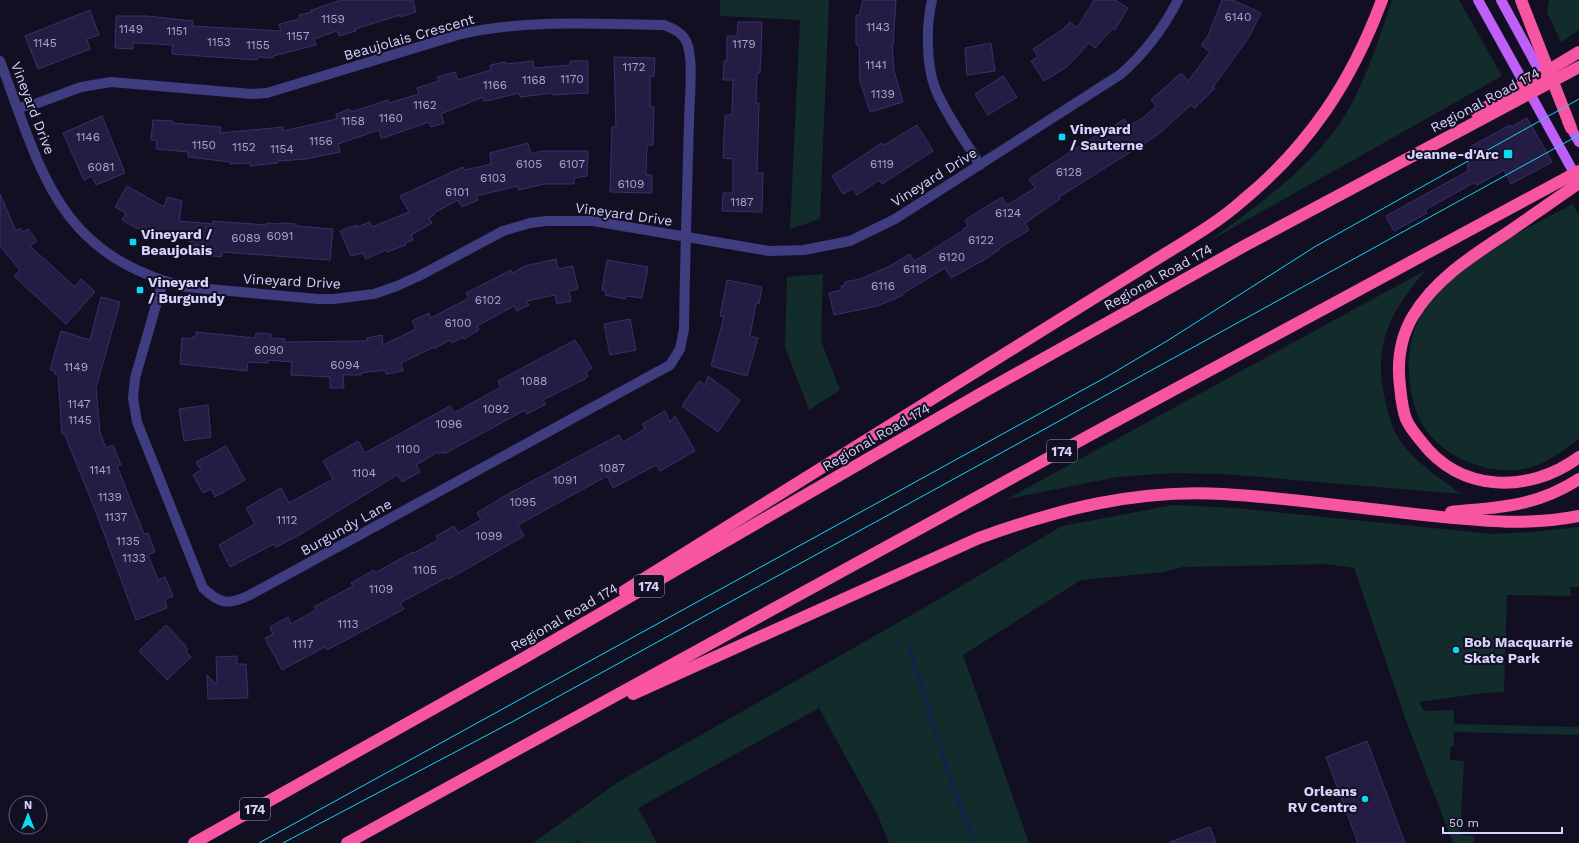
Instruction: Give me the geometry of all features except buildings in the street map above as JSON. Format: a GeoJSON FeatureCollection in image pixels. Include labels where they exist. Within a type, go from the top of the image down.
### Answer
{"type":"FeatureCollection","features":[{"type":"Feature","properties":{"kind":"highway"},"geometry":{"type":"LineString","coordinates":[[316,774],[498,671],[1158,258],[1242,202],[1303,142],[1317,123],[1360,55],[1382,0]]}},
{"type":"Feature","properties":{"kind":"highway"},"geometry":{"type":"LineString","coordinates":[[1521,0],[1571,128]]}},
{"type":"Feature","properties":{"kind":"highway"},"geometry":{"type":"LineString","coordinates":[[1333,198],[1579,52]]}},
{"type":"Feature","properties":{"kind":"highway","name":"Regional Road 174"},"geometry":{"type":"LineString","coordinates":[[194,843],[522,659],[980,394],[1333,198],[1579,67]]}},
{"type":"Feature","properties":{"kind":"highway","name":"174"},"geometry":{"type":"LineString","coordinates":[[347,843],[1103,428],[1579,170]]}},
{"type":"Feature","properties":{"kind":"highway"},"geometry":{"type":"LineString","coordinates":[[1579,183],[1477,253],[1449,274],[1428,294],[1413,317],[1401,342],[1398,372],[1406,419],[1431,454],[1451,469],[1468,476],[1492,482],[1518,483],[1542,477],[1568,465],[1579,457]]}},
{"type":"Feature","properties":{"kind":"highway"},"geometry":{"type":"LineString","coordinates":[[1426,515],[1516,506],[1550,496],[1579,479]]}},
{"type":"Feature","properties":{"kind":"highway"},"geometry":{"type":"LineString","coordinates":[[546,734],[978,538],[1028,520],[1076,507],[1118,499],[1166,493],[1222,494],[1426,515],[1515,522],[1546,521],[1579,516]]}},
{"type":"Feature","properties":{"kind":"main road"},"geometry":{"type":"LineString","coordinates":[[1478,0],[1579,183]]}},
{"type":"Feature","properties":{"kind":"main road"},"geometry":{"type":"LineString","coordinates":[[1501,0],[1579,142]]}},
{"type":"Feature","properties":{"kind":"street"},"geometry":{"type":"LineString","coordinates":[[932,0],[929,12],[929,53],[930,70],[935,88],[980,165]]}},
{"type":"Feature","properties":{"kind":"street","name":"Vineyard Drive"},"geometry":{"type":"LineString","coordinates":[[0,61],[44,176],[55,197],[78,228],[92,242],[124,264],[163,281],[186,287],[334,299],[374,294],[397,286],[497,234],[530,223],[578,220],[593,221],[769,251],[804,250],[850,241],[895,219],[1122,74],[1146,50],[1158,35],[1178,0]]}},
{"type":"Feature","properties":{"kind":"street","name":"Beaujolais Crescent"},"geometry":{"type":"LineString","coordinates":[[18,108],[38,103],[81,87],[111,82],[252,94],[267,93],[461,34],[483,29],[536,23],[664,25],[682,35],[690,54],[685,236]]}},
{"type":"Feature","properties":{"kind":"street","name":"Burgundy Lane"},"geometry":{"type":"LineString","coordinates":[[163,281],[135,378],[133,398],[137,422],[203,588],[215,599],[233,603],[264,588],[670,364],[680,349],[683,340],[685,236]]}},
{"type":"Feature","properties":{"kind":"green space"},"geometry":{"type":"Polygon","coordinates":[[[720,0],[829,0],[820,219],[790,229],[800,20],[720,16],[720,0]]]}},
{"type":"Feature","properties":{"kind":"green space"},"geometry":{"type":"Polygon","coordinates":[[[1392,0],[1459,0],[1502,76],[1206,243],[1286,182],[1322,147],[1350,107],[1373,54],[1392,0]]]}},
{"type":"Feature","properties":{"kind":"green space"},"geometry":{"type":"Polygon","coordinates":[[[1549,0],[1579,0],[1579,30],[1561,42],[1547,12],[1549,0]]]}},
{"type":"Feature","properties":{"kind":"green space"},"geometry":{"type":"Polygon","coordinates":[[[1573,204],[1579,215],[1579,439],[1551,459],[1532,467],[1516,470],[1500,470],[1467,462],[1452,454],[1427,432],[1419,418],[1413,402],[1409,368],[1410,351],[1413,334],[1419,318],[1427,304],[1438,290],[1468,264],[1502,242],[1573,204]]]}},
{"type":"Feature","properties":{"kind":"green space"},"geometry":{"type":"Polygon","coordinates":[[[1426,270],[1403,300],[1394,314],[1388,329],[1383,345],[1381,361],[1385,399],[1395,432],[1407,450],[1421,463],[1461,494],[1223,474],[1171,473],[1117,477],[1007,499],[1426,270]]]}},
{"type":"Feature","properties":{"kind":"green space"},"geometry":{"type":"Polygon","coordinates":[[[823,274],[821,341],[840,390],[809,410],[785,347],[787,277],[823,274]]]}},
{"type":"Feature","properties":{"kind":"green space"},"geometry":{"type":"Polygon","coordinates":[[[1173,505],[1236,508],[1492,534],[1579,527],[1579,587],[1570,587],[1571,596],[1507,595],[1504,692],[1484,693],[1419,702],[1424,711],[1454,710],[1454,724],[1579,727],[1579,735],[1454,732],[1454,745],[1450,748],[1450,760],[1464,761],[1460,835],[1474,836],[1474,843],[1453,843],[1408,726],[1354,568],[1326,564],[1183,567],[1164,572],[1081,580],[963,655],[1029,843],[889,843],[877,814],[819,708],[638,808],[657,843],[576,843],[586,837],[574,843],[533,843],[618,782],[929,605],[1062,526],[1173,505]]]}},
{"type":"Feature","properties":{"kind":"waterway"},"geometry":{"type":"LineString","coordinates":[[909,647],[950,778],[974,843]]}},
{"type":"Feature","properties":{"kind":"tram line"},"geometry":{"type":"LineString","coordinates":[[259,843],[1108,376],[1167,341],[1316,246],[1579,99]]}},
{"type":"Feature","properties":{"kind":"tram line"},"geometry":{"type":"LineString","coordinates":[[283,843],[512,722],[1579,135]]}},
{"type":"Feature","properties":{"kind":"place","name":"Vineyard / Sauterne"},"geometry":{"type":"Point","coordinates":[1062,137]}},
{"type":"Feature","properties":{"kind":"place","name":"Jeanne-d'Arc"},"geometry":{"type":"Point","coordinates":[1508,154]}},
{"type":"Feature","properties":{"kind":"place","name":"Vineyard / Beaujolais"},"geometry":{"type":"Point","coordinates":[133,242]}},
{"type":"Feature","properties":{"kind":"place","name":"Vineyard / Burgundy"},"geometry":{"type":"Point","coordinates":[140,290]}},
{"type":"Feature","properties":{"kind":"place","name":"Bob Macquarrie Skate Park"},"geometry":{"type":"Point","coordinates":[1456,650]}},
{"type":"Feature","properties":{"kind":"place","name":"Orleans RV Centre"},"geometry":{"type":"Point","coordinates":[1365,799]}}]}
